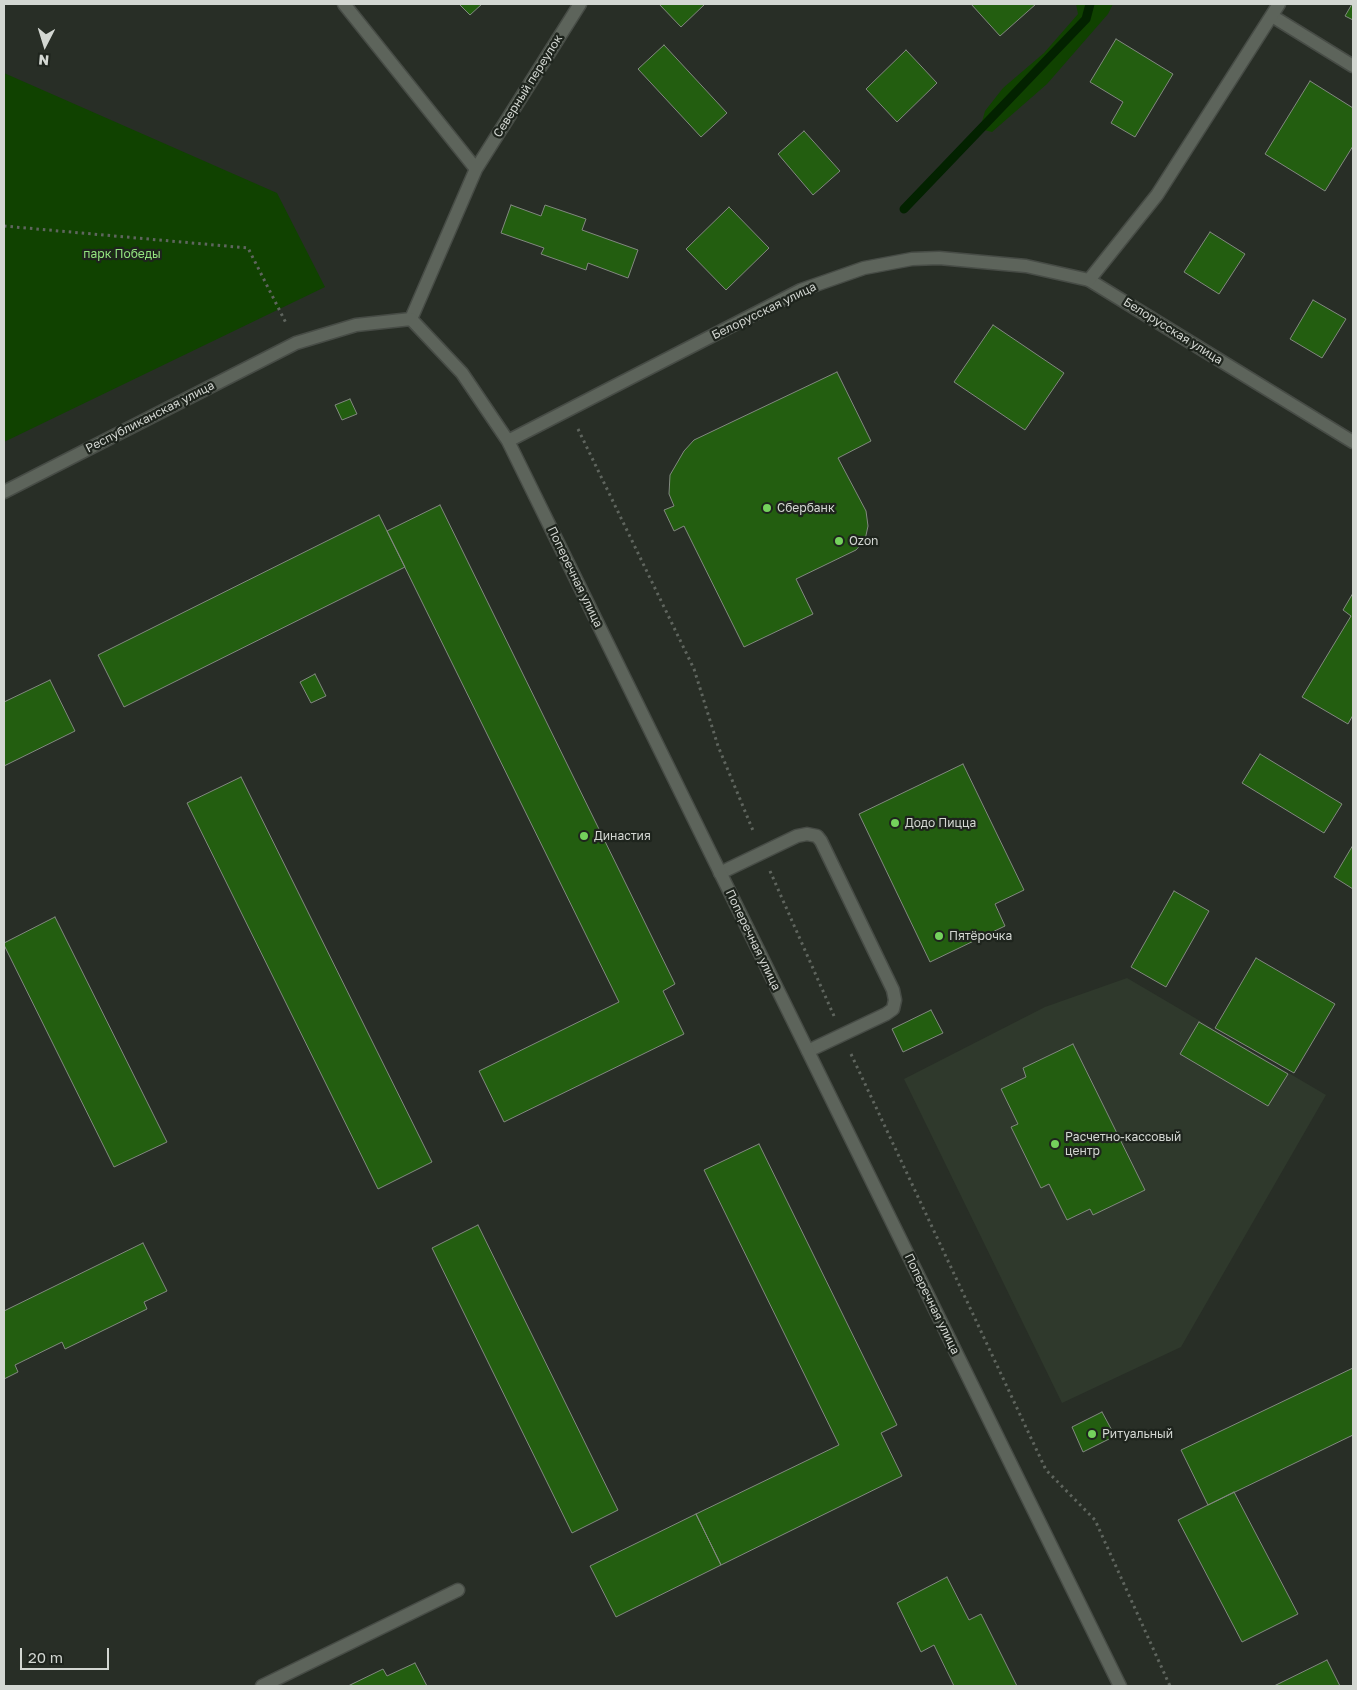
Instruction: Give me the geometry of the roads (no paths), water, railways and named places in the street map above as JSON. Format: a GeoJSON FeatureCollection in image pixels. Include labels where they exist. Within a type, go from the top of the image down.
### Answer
{"type":"FeatureCollection","features":[{"type":"Feature","properties":{"kind":"street"},"geometry":{"type":"LineString","coordinates":[[344,4],[476,169]]}},
{"type":"Feature","properties":{"kind":"street","name":"Северный переулок"},"geometry":{"type":"LineString","coordinates":[[411,319],[476,169],[580,4]]}},
{"type":"Feature","properties":{"kind":"street"},"geometry":{"type":"LineString","coordinates":[[1089,280],[1157,195],[1279,4]]}},
{"type":"Feature","properties":{"kind":"street"},"geometry":{"type":"LineString","coordinates":[[1272,16],[1353,66]]}},
{"type":"Feature","properties":{"kind":"street","name":"Белорусская улица"},"geometry":{"type":"LineString","coordinates":[[508,441],[801,290],[864,268],[912,259],[939,258],[1026,266],[1089,280],[1353,442]]}},
{"type":"Feature","properties":{"kind":"street","name":"Республиканская улица"},"geometry":{"type":"LineString","coordinates":[[4,492],[296,343],[356,325],[411,319]]}},
{"type":"Feature","properties":{"kind":"street","name":"Поперечная улица"},"geometry":{"type":"LineString","coordinates":[[411,319],[462,373],[508,441],[1120,1686]]}},
{"type":"Feature","properties":{"kind":"street"},"geometry":{"type":"LineString","coordinates":[[720,873],[798,836],[807,834],[816,836],[821,841],[893,990],[895,1000],[893,1009],[886,1014],[808,1051]]}},
{"type":"Feature","properties":{"kind":"street"},"geometry":{"type":"LineString","coordinates":[[262,1686],[458,1590]]}},
{"type":"Feature","properties":{"kind":"waterway"},"geometry":{"type":"LineString","coordinates":[[904,209],[1086,19],[1090,4]]}},
{"type":"Feature","properties":{"kind":"place","name":"Сбербанк"},"geometry":{"type":"Point","coordinates":[767,508]}},
{"type":"Feature","properties":{"kind":"place","name":"Ozon"},"geometry":{"type":"Point","coordinates":[839,541]}},
{"type":"Feature","properties":{"kind":"place","name":"Додо Пицца"},"geometry":{"type":"Point","coordinates":[895,823]}},
{"type":"Feature","properties":{"kind":"place","name":"Династия"},"geometry":{"type":"Point","coordinates":[584,836]}},
{"type":"Feature","properties":{"kind":"place","name":"Пятёрочка"},"geometry":{"type":"Point","coordinates":[939,936]}},
{"type":"Feature","properties":{"kind":"place","name":"Расчетно-кассовый центр"},"geometry":{"type":"Point","coordinates":[1055,1144]}},
{"type":"Feature","properties":{"kind":"place","name":"Ритуальный"},"geometry":{"type":"Point","coordinates":[1092,1434]}},
{"type":"Feature","properties":{"kind":"park label","name":"парк Победы"},"geometry":{"type":"Point","coordinates":[122,254]}}]}
